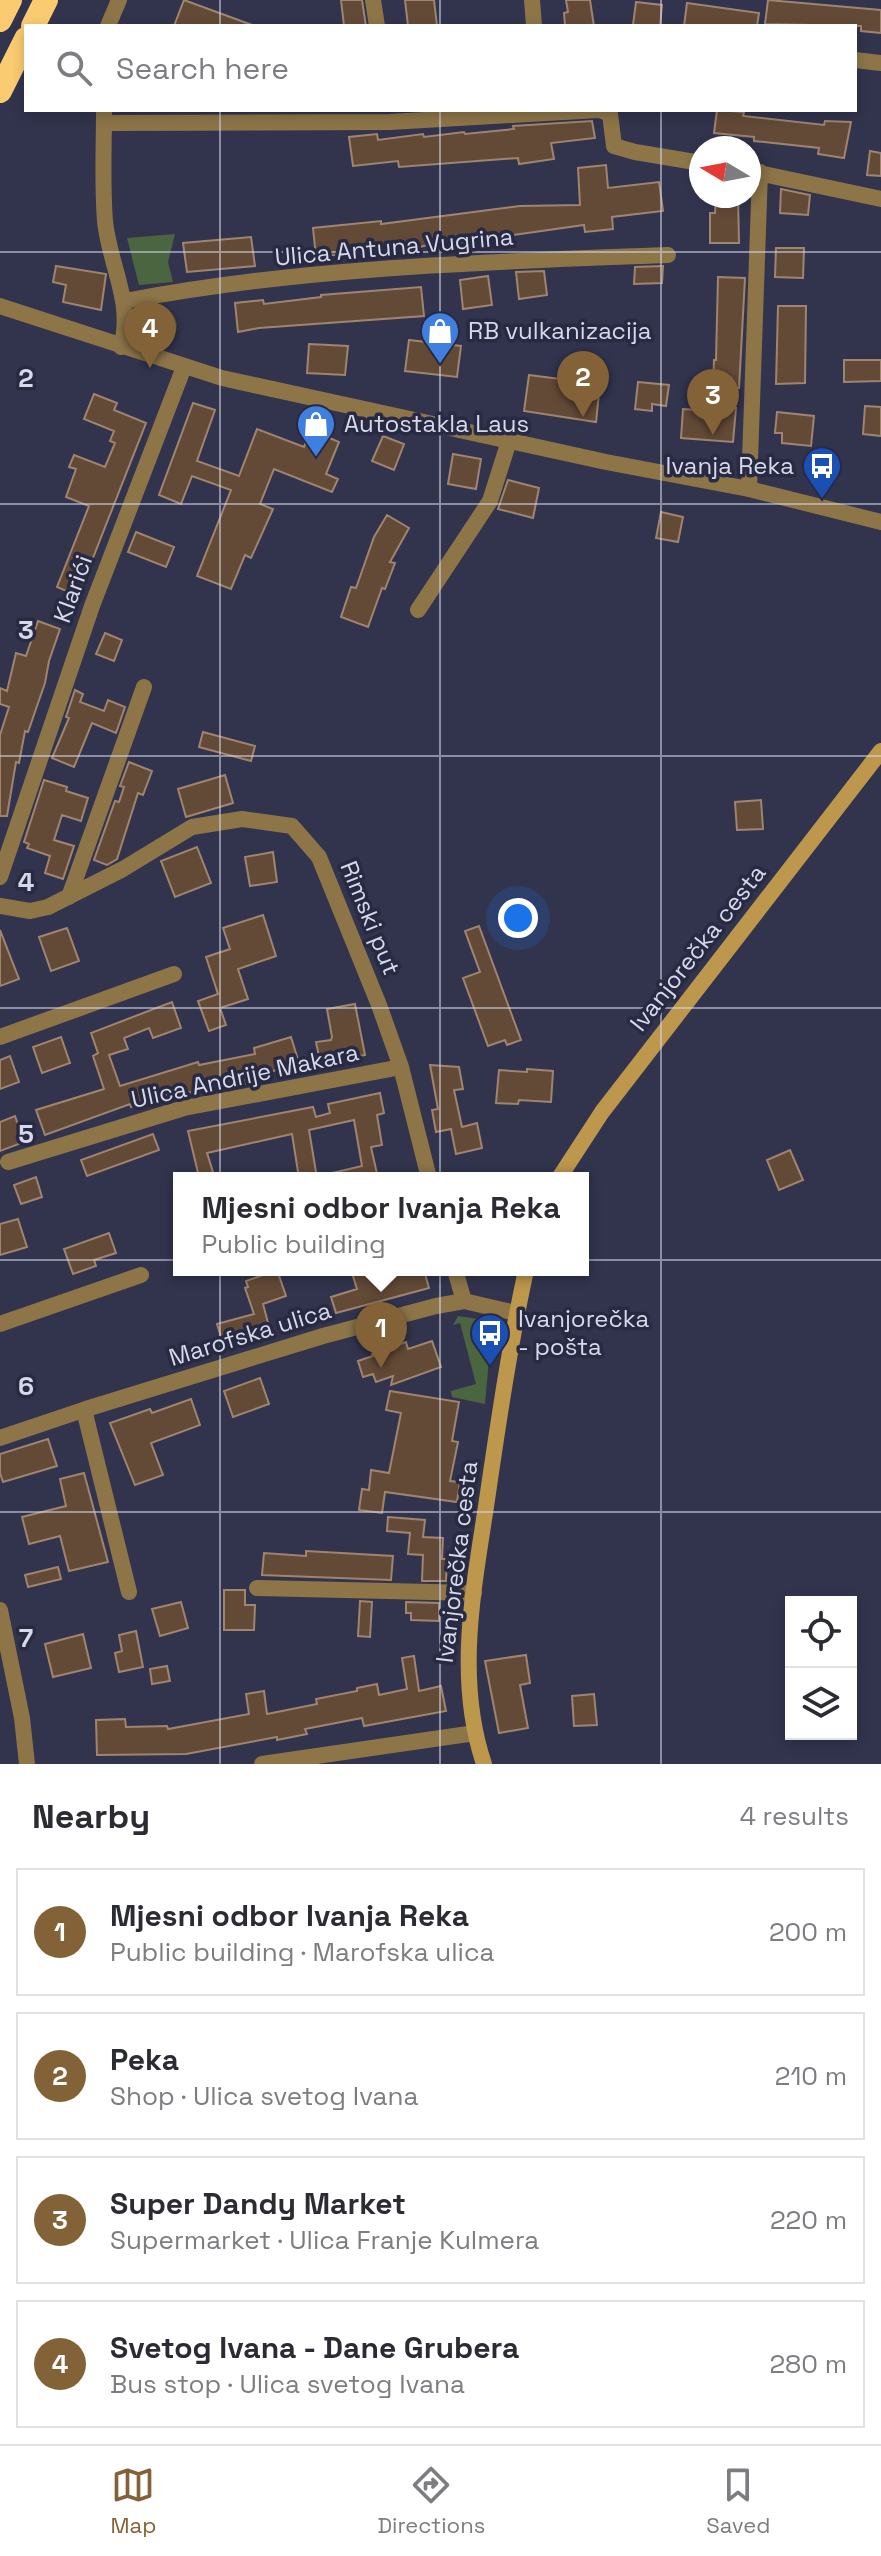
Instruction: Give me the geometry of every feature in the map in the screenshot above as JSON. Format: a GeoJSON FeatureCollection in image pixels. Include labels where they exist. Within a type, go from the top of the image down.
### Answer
{"type":"FeatureCollection","features":[{"type":"Feature","properties":{"kind":"highway"},"geometry":{"type":"LineString","coordinates":[[0,20],[10,0]]}},
{"type":"Feature","properties":{"kind":"highway"},"geometry":{"type":"LineString","coordinates":[[34,24],[46,0]]}},
{"type":"Feature","properties":{"kind":"highway"},"geometry":{"type":"LineString","coordinates":[[0,91],[24,43]]}},
{"type":"Feature","properties":{"kind":"main road","name":"Ivanjorečka cesta"},"geometry":{"type":"LineString","coordinates":[[563,1172],[602,1112],[881,751]]}},
{"type":"Feature","properties":{"kind":"main road","name":"Ivanjorečka cesta"},"geometry":{"type":"LineString","coordinates":[[484,1764],[475,1733],[467,1681],[467,1655],[516,1313],[525,1276]]}},
{"type":"Feature","properties":{"kind":"street"},"geometry":{"type":"LineString","coordinates":[[109,24],[119,0]]}},
{"type":"Feature","properties":{"kind":"street"},"geometry":{"type":"LineString","coordinates":[[373,0],[377,24]]}},
{"type":"Feature","properties":{"kind":"street"},"geometry":{"type":"LineString","coordinates":[[532,0],[534,24]]}},
{"type":"Feature","properties":{"kind":"street"},"geometry":{"type":"LineString","coordinates":[[857,60],[881,63]]}},
{"type":"Feature","properties":{"kind":"street"},"geometry":{"type":"LineString","coordinates":[[121,347],[126,327],[125,301],[113,267],[105,219],[104,116],[389,116],[541,112]]}},
{"type":"Feature","properties":{"kind":"street"},"geometry":{"type":"LineString","coordinates":[[605,112],[610,114],[614,146],[689,161]]}},
{"type":"Feature","properties":{"kind":"street"},"geometry":{"type":"LineString","coordinates":[[761,173],[881,199]]}},
{"type":"Feature","properties":{"kind":"street"},"geometry":{"type":"LineString","coordinates":[[749,489],[754,208]]}},
{"type":"Feature","properties":{"kind":"street","name":"Ulica Antuna Vugrina"},"geometry":{"type":"LineString","coordinates":[[125,301],[173,292],[421,265],[668,255]]}},
{"type":"Feature","properties":{"kind":"street"},"geometry":{"type":"LineString","coordinates":[[0,306],[184,367],[286,393],[749,489],[881,522]]}},
{"type":"Feature","properties":{"kind":"street","name":"Klarići"},"geometry":{"type":"LineString","coordinates":[[0,877],[92,606],[184,367]]}},
{"type":"Feature","properties":{"kind":"street"},"geometry":{"type":"LineString","coordinates":[[418,610],[490,501],[509,441]]}},
{"type":"Feature","properties":{"kind":"street"},"geometry":{"type":"LineString","coordinates":[[69,897],[144,687]]}},
{"type":"Feature","properties":{"kind":"street","name":"Rimski put"},"geometry":{"type":"LineString","coordinates":[[0,906],[30,911],[69,897],[192,827],[242,819],[292,826],[319,857],[379,1005],[401,1067],[427,1172]]}},
{"type":"Feature","properties":{"kind":"street"},"geometry":{"type":"LineString","coordinates":[[0,1037],[174,974]]}},
{"type":"Feature","properties":{"kind":"street","name":"Ulica Andrije Makara"},"geometry":{"type":"LineString","coordinates":[[8,1162],[184,1108],[401,1067]]}},
{"type":"Feature","properties":{"kind":"street"},"geometry":{"type":"LineString","coordinates":[[0,1324],[141,1275]]}},
{"type":"Feature","properties":{"kind":"street"},"geometry":{"type":"LineString","coordinates":[[457,1276],[464,1301]]}},
{"type":"Feature","properties":{"kind":"street","name":"Marofska ulica"},"geometry":{"type":"LineString","coordinates":[[0,1438],[323,1336],[464,1301],[516,1313]]}},
{"type":"Feature","properties":{"kind":"street"},"geometry":{"type":"LineString","coordinates":[[86,1409],[129,1592]]}},
{"type":"Feature","properties":{"kind":"street"},"geometry":{"type":"LineString","coordinates":[[257,1588],[474,1593]]}},
{"type":"Feature","properties":{"kind":"street"},"geometry":{"type":"LineString","coordinates":[[0,1610],[22,1718],[27,1764]]}},
{"type":"Feature","properties":{"kind":"street"},"geometry":{"type":"LineString","coordinates":[[262,1764],[475,1733]]}},
{"type":"Feature","properties":{"kind":"green space"},"geometry":{"type":"Polygon","coordinates":[[[175,234],[168,262],[173,282],[139,285],[127,238],[175,234]]]}},
{"type":"Feature","properties":{"kind":"green space"},"geometry":{"type":"Polygon","coordinates":[[[158,307],[171,313],[177,324],[173,336],[161,343],[161,340],[143,338],[139,327],[145,313],[158,307]]]}},
{"type":"Feature","properties":{"kind":"green space"},"geometry":{"type":"Polygon","coordinates":[[[458,1316],[484,1320],[492,1326],[485,1404],[452,1397],[451,1391],[476,1384],[460,1323],[453,1325],[458,1316]]]}},
{"type":"Feature","properties":{"kind":"building"},"geometry":{"type":"Polygon","coordinates":[[[184,0],[249,24],[175,24],[184,0]]]}},
{"type":"Feature","properties":{"kind":"building"},"geometry":{"type":"Polygon","coordinates":[[[341,0],[362,0],[366,24],[344,24],[341,0]]]}},
{"type":"Feature","properties":{"kind":"building"},"geometry":{"type":"Polygon","coordinates":[[[405,0],[434,0],[437,24],[408,24],[405,0]]]}},
{"type":"Feature","properties":{"kind":"building"},"geometry":{"type":"Polygon","coordinates":[[[566,0],[590,0],[594,24],[565,24],[564,13],[568,12],[566,0]]]}},
{"type":"Feature","properties":{"kind":"building"},"geometry":{"type":"Polygon","coordinates":[[[768,0],[881,10],[881,33],[861,31],[861,26],[857,24],[765,24],[768,0]]]}},
{"type":"Feature","properties":{"kind":"building"},"geometry":{"type":"Polygon","coordinates":[[[636,2],[662,5],[660,24],[633,24],[636,2]]]}},
{"type":"Feature","properties":{"kind":"building"},"geometry":{"type":"Polygon","coordinates":[[[687,3],[759,13],[757,24],[684,24],[687,3]]]}},
{"type":"Feature","properties":{"kind":"building"},"geometry":{"type":"Polygon","coordinates":[[[717,112],[744,112],[743,116],[824,125],[825,121],[851,122],[844,158],[818,154],[819,148],[761,142],[761,136],[714,133],[717,112]]]}},
{"type":"Feature","properties":{"kind":"building"},"geometry":{"type":"Polygon","coordinates":[[[592,121],[595,138],[551,143],[554,159],[519,164],[518,158],[399,167],[398,161],[353,166],[349,137],[377,134],[378,140],[423,134],[424,137],[514,129],[513,126],[592,121]]]}},
{"type":"Feature","properties":{"kind":"building"},"geometry":{"type":"Polygon","coordinates":[[[870,151],[881,153],[881,176],[867,175],[870,151]]]}},
{"type":"Feature","properties":{"kind":"building"},"geometry":{"type":"Polygon","coordinates":[[[606,165],[608,188],[659,182],[663,211],[612,217],[613,229],[585,232],[584,225],[450,244],[449,240],[403,251],[403,248],[316,257],[313,228],[381,221],[381,224],[520,206],[580,205],[578,168],[606,165]]]}},
{"type":"Feature","properties":{"kind":"building"},"geometry":{"type":"Polygon","coordinates":[[[781,189],[810,195],[808,215],[780,213],[781,189]]]}},
{"type":"Feature","properties":{"kind":"building"},"geometry":{"type":"Polygon","coordinates":[[[715,208],[738,208],[739,243],[710,243],[710,213],[715,213],[715,208]]]}},
{"type":"Feature","properties":{"kind":"building"},"geometry":{"type":"Polygon","coordinates":[[[251,237],[255,266],[187,272],[183,243],[251,237]]]}},
{"type":"Feature","properties":{"kind":"building"},"geometry":{"type":"Polygon","coordinates":[[[776,248],[804,248],[803,278],[775,277],[776,248]]]}},
{"type":"Feature","properties":{"kind":"building"},"geometry":{"type":"Polygon","coordinates":[[[56,266],[106,274],[101,310],[63,302],[66,285],[53,282],[56,266]]]}},
{"type":"Feature","properties":{"kind":"building"},"geometry":{"type":"Polygon","coordinates":[[[663,266],[662,283],[634,284],[635,267],[663,266]]]}},
{"type":"Feature","properties":{"kind":"building"},"geometry":{"type":"Polygon","coordinates":[[[544,271],[547,295],[519,299],[516,272],[544,271]]]}},
{"type":"Feature","properties":{"kind":"building"},"geometry":{"type":"Polygon","coordinates":[[[488,276],[492,305],[463,309],[460,280],[488,276]]]}},
{"type":"Feature","properties":{"kind":"building"},"geometry":{"type":"Polygon","coordinates":[[[718,277],[745,278],[739,388],[713,388],[718,277]]]}},
{"type":"Feature","properties":{"kind":"building"},"geometry":{"type":"Polygon","coordinates":[[[421,287],[424,316],[238,332],[235,303],[263,300],[264,304],[321,295],[421,287]]]}},
{"type":"Feature","properties":{"kind":"building"},"geometry":{"type":"Polygon","coordinates":[[[778,306],[806,306],[805,383],[776,384],[778,306]]]}},
{"type":"Feature","properties":{"kind":"building"},"geometry":{"type":"Polygon","coordinates":[[[409,340],[461,346],[457,377],[405,371],[409,340]]]}},
{"type":"Feature","properties":{"kind":"building"},"geometry":{"type":"Polygon","coordinates":[[[309,344],[348,346],[345,375],[307,373],[309,344]]]}},
{"type":"Feature","properties":{"kind":"building"},"geometry":{"type":"Polygon","coordinates":[[[844,360],[881,360],[881,381],[844,382],[844,360]]]}},
{"type":"Feature","properties":{"kind":"building"},"geometry":{"type":"Polygon","coordinates":[[[529,375],[600,384],[596,422],[524,411],[529,375]]]}},
{"type":"Feature","properties":{"kind":"building"},"geometry":{"type":"Polygon","coordinates":[[[638,382],[669,385],[666,406],[652,404],[652,411],[635,409],[638,382]]]}},
{"type":"Feature","properties":{"kind":"building"},"geometry":{"type":"Polygon","coordinates":[[[94,394],[117,403],[114,410],[146,423],[78,596],[57,587],[89,506],[66,497],[76,469],[69,467],[74,455],[105,467],[115,443],[110,441],[114,431],[84,419],[94,394]]]}},
{"type":"Feature","properties":{"kind":"building"},"geometry":{"type":"Polygon","coordinates":[[[193,403],[215,410],[197,461],[239,476],[257,429],[304,447],[311,430],[339,442],[326,474],[338,479],[332,492],[274,469],[260,504],[273,509],[251,558],[245,555],[231,589],[197,576],[231,490],[192,476],[181,504],[159,495],[193,403]]]}},
{"type":"Feature","properties":{"kind":"building"},"geometry":{"type":"Polygon","coordinates":[[[712,406],[736,408],[733,442],[681,438],[683,409],[712,411],[712,406]]]}},
{"type":"Feature","properties":{"kind":"building"},"geometry":{"type":"Polygon","coordinates":[[[865,406],[881,407],[881,436],[863,434],[865,406]]]}},
{"type":"Feature","properties":{"kind":"building"},"geometry":{"type":"Polygon","coordinates":[[[777,412],[814,416],[811,446],[782,443],[782,433],[775,433],[777,412]]]}},
{"type":"Feature","properties":{"kind":"building"},"geometry":{"type":"Polygon","coordinates":[[[383,436],[404,444],[394,470],[372,461],[383,436]]]}},
{"type":"Feature","properties":{"kind":"building"},"geometry":{"type":"Polygon","coordinates":[[[453,454],[481,459],[476,489],[448,484],[453,454]]]}},
{"type":"Feature","properties":{"kind":"building"},"geometry":{"type":"Polygon","coordinates":[[[508,480],[539,488],[533,518],[498,509],[508,480]]]}},
{"type":"Feature","properties":{"kind":"building"},"geometry":{"type":"Polygon","coordinates":[[[661,512],[683,517],[678,542],[656,538],[661,512]]]}},
{"type":"Feature","properties":{"kind":"building"},"geometry":{"type":"Polygon","coordinates":[[[387,515],[409,528],[390,562],[395,563],[368,627],[341,617],[351,587],[356,588],[374,537],[387,515]]]}},
{"type":"Feature","properties":{"kind":"building"},"geometry":{"type":"Polygon","coordinates":[[[136,532],[174,547],[166,567],[128,552],[136,532]]]}},
{"type":"Feature","properties":{"kind":"building"},"geometry":{"type":"Polygon","coordinates":[[[38,621],[60,629],[45,683],[28,732],[25,731],[19,763],[16,762],[7,816],[0,816],[0,735],[9,707],[0,704],[0,688],[7,691],[16,653],[26,656],[38,621]]]}},
{"type":"Feature","properties":{"kind":"building"},"geometry":{"type":"Polygon","coordinates":[[[105,633],[122,640],[114,661],[96,654],[105,633]]]}},
{"type":"Feature","properties":{"kind":"building"},"geometry":{"type":"Polygon","coordinates":[[[75,690],[83,694],[80,702],[104,711],[108,700],[125,707],[116,733],[92,723],[74,767],[52,758],[69,718],[66,717],[75,690]]]}},
{"type":"Feature","properties":{"kind":"building"},"geometry":{"type":"Polygon","coordinates":[[[203,732],[255,746],[251,761],[199,747],[203,732]]]}},
{"type":"Feature","properties":{"kind":"building"},"geometry":{"type":"Polygon","coordinates":[[[129,762],[152,771],[143,795],[138,793],[117,859],[107,865],[94,860],[115,801],[119,802],[124,787],[120,786],[129,762]]]}},
{"type":"Feature","properties":{"kind":"building"},"geometry":{"type":"Polygon","coordinates":[[[225,775],[233,803],[186,817],[178,789],[225,775]]]}},
{"type":"Feature","properties":{"kind":"building"},"geometry":{"type":"Polygon","coordinates":[[[44,780],[88,798],[81,821],[62,815],[54,840],[74,846],[63,879],[45,873],[50,856],[27,848],[29,844],[24,842],[44,780]]]}},
{"type":"Feature","properties":{"kind":"building"},"geometry":{"type":"Polygon","coordinates":[[[761,800],[763,829],[737,830],[735,802],[761,800]]]}},
{"type":"Feature","properties":{"kind":"building"},"geometry":{"type":"Polygon","coordinates":[[[197,847],[211,883],[175,897],[161,861],[197,847]]]}},
{"type":"Feature","properties":{"kind":"building"},"geometry":{"type":"Polygon","coordinates":[[[273,852],[277,882],[250,886],[245,857],[273,852]]]}},
{"type":"Feature","properties":{"kind":"building"},"geometry":{"type":"Polygon","coordinates":[[[263,915],[276,956],[238,969],[248,999],[220,1008],[226,1025],[209,1031],[198,1001],[218,994],[206,957],[230,949],[223,928],[263,915]]]}},
{"type":"Feature","properties":{"kind":"building"},"geometry":{"type":"Polygon","coordinates":[[[479,926],[521,1040],[507,1045],[505,1040],[488,1046],[463,978],[480,972],[465,931],[479,926]]]}},
{"type":"Feature","properties":{"kind":"building"},"geometry":{"type":"Polygon","coordinates":[[[67,928],[79,961],[51,971],[39,937],[67,928]]]}},
{"type":"Feature","properties":{"kind":"building"},"geometry":{"type":"Polygon","coordinates":[[[0,930],[19,979],[0,986],[0,930]]]}},
{"type":"Feature","properties":{"kind":"building"},"geometry":{"type":"Polygon","coordinates":[[[172,1002],[181,1028],[153,1038],[149,1028],[124,1038],[128,1049],[109,1055],[120,1086],[198,1062],[199,1065],[255,1054],[254,1048],[291,1037],[299,1063],[244,1080],[245,1084],[218,1090],[217,1085],[177,1096],[176,1091],[131,1107],[130,1104],[45,1135],[36,1110],[104,1089],[93,1056],[98,1053],[91,1033],[172,1002]]]}},
{"type":"Feature","properties":{"kind":"building"},"geometry":{"type":"Polygon","coordinates":[[[355,1004],[365,1055],[320,1061],[316,1042],[331,1040],[332,1037],[327,1009],[355,1004]]]}},
{"type":"Feature","properties":{"kind":"building"},"geometry":{"type":"Polygon","coordinates":[[[61,1037],[70,1063],[42,1073],[33,1047],[61,1037]]]}},
{"type":"Feature","properties":{"kind":"building"},"geometry":{"type":"Polygon","coordinates":[[[10,1056],[19,1082],[0,1089],[0,1060],[10,1056]]]}},
{"type":"Feature","properties":{"kind":"building"},"geometry":{"type":"Polygon","coordinates":[[[430,1065],[459,1067],[463,1089],[454,1090],[462,1127],[477,1123],[482,1148],[456,1154],[451,1129],[436,1132],[432,1110],[438,1109],[430,1065]]]}},
{"type":"Feature","properties":{"kind":"building"},"geometry":{"type":"Polygon","coordinates":[[[527,1069],[553,1071],[551,1102],[519,1100],[518,1104],[496,1103],[499,1070],[527,1072],[527,1069]]]}},
{"type":"Feature","properties":{"kind":"building"},"geometry":{"type":"Polygon","coordinates":[[[380,1093],[384,1113],[377,1115],[382,1145],[371,1147],[377,1172],[336,1172],[362,1166],[354,1120],[309,1130],[316,1172],[298,1172],[292,1134],[207,1153],[213,1172],[198,1172],[188,1131],[313,1107],[316,1117],[330,1113],[328,1104],[380,1093]]]}},
{"type":"Feature","properties":{"kind":"building"},"geometry":{"type":"Polygon","coordinates":[[[15,1116],[24,1142],[0,1151],[0,1122],[15,1116]]]}},
{"type":"Feature","properties":{"kind":"building"},"geometry":{"type":"Polygon","coordinates":[[[153,1134],[159,1150],[87,1176],[81,1160],[153,1134]]]}},
{"type":"Feature","properties":{"kind":"building"},"geometry":{"type":"Polygon","coordinates":[[[790,1150],[803,1180],[779,1190],[767,1160],[790,1150]]]}},
{"type":"Feature","properties":{"kind":"building"},"geometry":{"type":"Polygon","coordinates":[[[36,1177],[42,1197],[21,1204],[14,1185],[36,1177]]]}},
{"type":"Feature","properties":{"kind":"building"},"geometry":{"type":"Polygon","coordinates":[[[18,1219],[27,1247],[0,1255],[0,1224],[18,1219]]]}},
{"type":"Feature","properties":{"kind":"building"},"geometry":{"type":"Polygon","coordinates":[[[109,1233],[116,1253],[94,1260],[96,1266],[73,1274],[64,1249],[109,1233]]]}},
{"type":"Feature","properties":{"kind":"building"},"geometry":{"type":"Polygon","coordinates":[[[260,1276],[279,1276],[286,1296],[263,1304],[271,1334],[224,1347],[217,1324],[254,1314],[245,1288],[248,1287],[246,1281],[260,1276]]]}},
{"type":"Feature","properties":{"kind":"building"},"geometry":{"type":"Polygon","coordinates":[[[353,1276],[426,1276],[429,1288],[336,1313],[331,1297],[357,1289],[353,1276]]]}},
{"type":"Feature","properties":{"kind":"building"},"geometry":{"type":"Polygon","coordinates":[[[432,1341],[441,1367],[391,1385],[393,1376],[376,1382],[373,1374],[363,1377],[358,1361],[406,1342],[408,1349],[432,1341]]]}},
{"type":"Feature","properties":{"kind":"building"},"geometry":{"type":"Polygon","coordinates":[[[260,1378],[269,1404],[233,1417],[224,1391],[260,1378]]]}},
{"type":"Feature","properties":{"kind":"building"},"geometry":{"type":"Polygon","coordinates":[[[390,1391],[459,1402],[452,1441],[458,1442],[450,1481],[460,1482],[457,1502],[385,1492],[382,1513],[359,1510],[362,1489],[369,1490],[371,1470],[389,1473],[401,1413],[386,1410],[390,1391]]]}},
{"type":"Feature","properties":{"kind":"building"},"geometry":{"type":"Polygon","coordinates":[[[191,1399],[200,1425],[151,1443],[163,1475],[135,1485],[110,1423],[191,1399]]]}},
{"type":"Feature","properties":{"kind":"building"},"geometry":{"type":"Polygon","coordinates":[[[48,1439],[57,1466],[3,1482],[0,1454],[48,1439]]]}},
{"type":"Feature","properties":{"kind":"building"},"geometry":{"type":"Polygon","coordinates":[[[84,1473],[108,1562],[69,1571],[60,1536],[29,1544],[22,1517],[66,1506],[60,1479],[84,1473]]]}},
{"type":"Feature","properties":{"kind":"building"},"geometry":{"type":"Polygon","coordinates":[[[388,1517],[425,1520],[423,1537],[443,1538],[442,1559],[447,1559],[446,1581],[422,1581],[423,1555],[408,1554],[410,1533],[387,1531],[388,1517]]]}},
{"type":"Feature","properties":{"kind":"building"},"geometry":{"type":"Polygon","coordinates":[[[306,1551],[393,1556],[391,1580],[262,1575],[264,1553],[306,1556],[306,1551]]]}},
{"type":"Feature","properties":{"kind":"building"},"geometry":{"type":"Polygon","coordinates":[[[58,1567],[61,1579],[28,1587],[25,1575],[58,1567]]]}},
{"type":"Feature","properties":{"kind":"building"},"geometry":{"type":"Polygon","coordinates":[[[224,1590],[245,1590],[245,1605],[255,1605],[254,1630],[224,1630],[224,1590]]]}},
{"type":"Feature","properties":{"kind":"building"},"geometry":{"type":"Polygon","coordinates":[[[360,1601],[372,1602],[370,1637],[358,1636],[360,1601]]]}},
{"type":"Feature","properties":{"kind":"building"},"geometry":{"type":"Polygon","coordinates":[[[181,1602],[188,1628],[160,1636],[152,1609],[181,1602]]]}},
{"type":"Feature","properties":{"kind":"building"},"geometry":{"type":"Polygon","coordinates":[[[406,1602],[439,1603],[439,1621],[411,1620],[411,1613],[406,1613],[406,1602]]]}},
{"type":"Feature","properties":{"kind":"building"},"geometry":{"type":"Polygon","coordinates":[[[136,1631],[143,1667],[119,1672],[115,1653],[122,1651],[119,1635],[136,1631]]]}},
{"type":"Feature","properties":{"kind":"building"},"geometry":{"type":"Polygon","coordinates":[[[83,1634],[91,1668],[53,1677],[45,1644],[83,1634]]]}},
{"type":"Feature","properties":{"kind":"building"},"geometry":{"type":"Polygon","coordinates":[[[526,1655],[530,1683],[520,1685],[528,1728],[499,1733],[485,1661],[526,1655]]]}},
{"type":"Feature","properties":{"kind":"building"},"geometry":{"type":"Polygon","coordinates":[[[414,1656],[419,1691],[441,1686],[446,1711],[364,1726],[362,1718],[305,1729],[307,1734],[186,1754],[97,1755],[96,1720],[125,1719],[126,1727],[167,1726],[168,1729],[249,1714],[246,1694],[264,1691],[267,1714],[317,1704],[316,1699],[377,1684],[379,1695],[407,1689],[402,1658],[414,1656]]]}},
{"type":"Feature","properties":{"kind":"building"},"geometry":{"type":"Polygon","coordinates":[[[167,1666],[170,1681],[152,1684],[150,1669],[167,1666]]]}},
{"type":"Feature","properties":{"kind":"building"},"geometry":{"type":"Polygon","coordinates":[[[594,1694],[597,1725],[574,1726],[572,1696],[594,1694]]]}},
{"type":"Feature","properties":{"kind":"place","name":"RB vulkanizacija"},"geometry":{"type":"Point","coordinates":[440,365]}},
{"type":"Feature","properties":{"kind":"place","name":"Svetog Ivana - Dane Grubera"},"geometry":{"type":"Point","coordinates":[150,368]}},
{"type":"Feature","properties":{"kind":"place","name":"Peka"},"geometry":{"type":"Point","coordinates":[583,417]}},
{"type":"Feature","properties":{"kind":"place","name":"Super Dandy Market"},"geometry":{"type":"Point","coordinates":[713,435]}},
{"type":"Feature","properties":{"kind":"place","name":"Autostakla Laus"},"geometry":{"type":"Point","coordinates":[316,458]}},
{"type":"Feature","properties":{"kind":"place","name":"Ivanja Reka"},"geometry":{"type":"Point","coordinates":[822,500]}},
{"type":"Feature","properties":{"kind":"place","name":"Ivanjorečka - pošta"},"geometry":{"type":"Point","coordinates":[490,1367]}},
{"type":"Feature","properties":{"kind":"place","name":"Mjesni odbor Ivanja Reka"},"geometry":{"type":"Point","coordinates":[381,1368]}}]}
